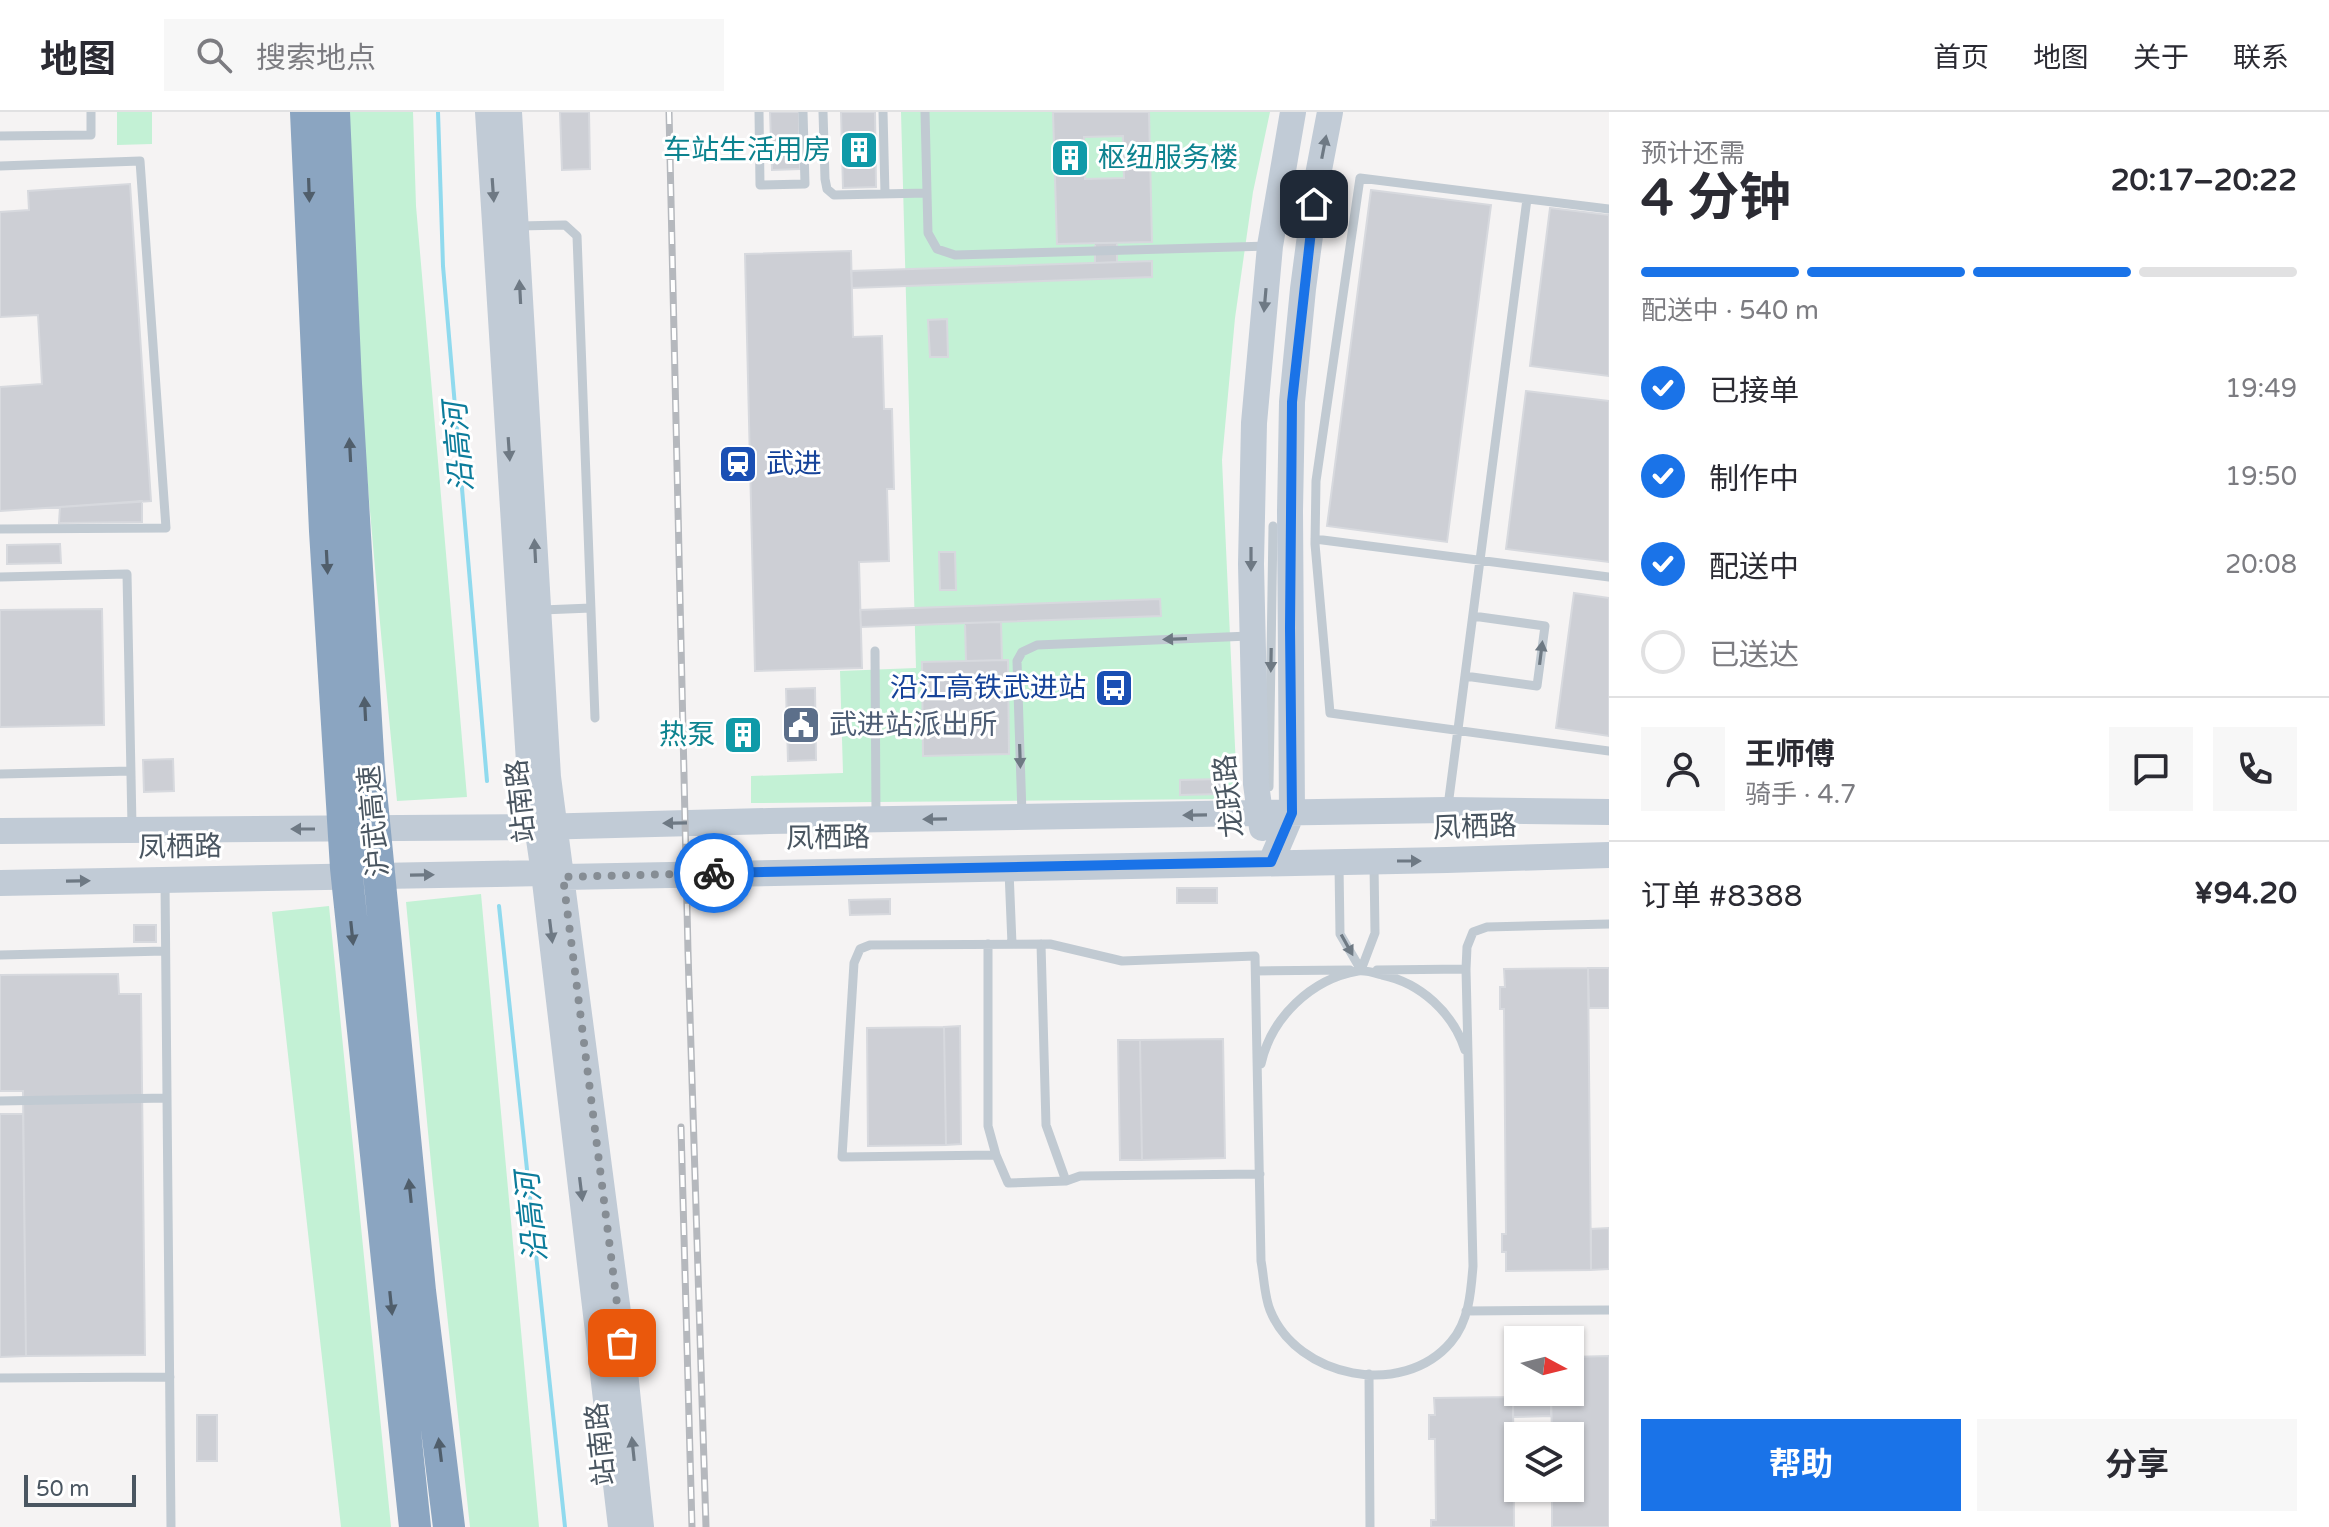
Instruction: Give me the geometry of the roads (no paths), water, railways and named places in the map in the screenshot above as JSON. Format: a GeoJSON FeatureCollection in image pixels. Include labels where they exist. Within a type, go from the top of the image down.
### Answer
{"type":"FeatureCollection","features":[{"type":"Feature","properties":{"kind":"highway","name":"沪武高速"},"geometry":{"type":"LineString","coordinates":[[306,112],[325,531],[346,868],[415,1527]]}},
{"type":"Feature","properties":{"kind":"highway","name":"沪武高速"},"geometry":{"type":"LineString","coordinates":[[334,112],[346,384],[369,771],[420,1291],[449,1527]]}},
{"type":"Feature","properties":{"kind":"street","name":"站南路"},"geometry":{"type":"LineString","coordinates":[[488,112],[530,778],[545,826],[554,875],[622,1343],[641,1527]]}},
{"type":"Feature","properties":{"kind":"street","name":"站南路"},"geometry":{"type":"LineString","coordinates":[[509,112],[539,610],[545,826]]}},
{"type":"Feature","properties":{"kind":"street","name":"龙跃路"},"geometry":{"type":"LineString","coordinates":[[1273,814],[1256,784],[1251,564],[1254,423],[1270,246],[1293,112]]}},
{"type":"Feature","properties":{"kind":"street","name":"龙跃路"},"geometry":{"type":"LineString","coordinates":[[1271,862],[1290,628],[1292,402],[1318,175],[1330,112]]}},
{"type":"Feature","properties":{"kind":"street","name":"凤栖路"},"geometry":{"type":"LineString","coordinates":[[0,831],[545,826],[1447,810],[1609,812]]}},
{"type":"Feature","properties":{"kind":"street","name":"凤栖路"},"geometry":{"type":"LineString","coordinates":[[0,883],[1609,855]]}},
{"type":"Feature","properties":{"kind":"street","name":"站南路"},"geometry":{"type":"LineString","coordinates":[[554,875],[621,1527]]}},
{"type":"Feature","properties":{"kind":"lane"},"geometry":{"type":"LineString","coordinates":[[0,136],[91,135],[91,112]]}},
{"type":"Feature","properties":{"kind":"lane"},"geometry":{"type":"LineString","coordinates":[[759,112],[760,185],[805,184],[803,112]]}},
{"type":"Feature","properties":{"kind":"lane"},"geometry":{"type":"LineString","coordinates":[[823,112],[827,189],[834,195],[927,193]]}},
{"type":"Feature","properties":{"kind":"lane"},"geometry":{"type":"LineString","coordinates":[[883,112],[885,194]]}},
{"type":"Feature","properties":{"kind":"lane"},"geometry":{"type":"LineString","coordinates":[[925,112],[928,233],[937,249],[955,255],[1270,246]]}},
{"type":"Feature","properties":{"kind":"lane"},"geometry":{"type":"LineString","coordinates":[[0,166],[140,161],[166,528],[0,529]]}},
{"type":"Feature","properties":{"kind":"lane"},"geometry":{"type":"LineString","coordinates":[[1609,209],[1360,178],[1316,481],[1315,539],[1330,713],[1609,751]]}},
{"type":"Feature","properties":{"kind":"lane"},"geometry":{"type":"LineString","coordinates":[[1447,810],[1527,199]]}},
{"type":"Feature","properties":{"kind":"lane"},"geometry":{"type":"LineString","coordinates":[[516,226],[565,225],[577,236],[595,718]]}},
{"type":"Feature","properties":{"kind":"lane"},"geometry":{"type":"LineString","coordinates":[[1273,526],[1273,814]]}},
{"type":"Feature","properties":{"kind":"lane"},"geometry":{"type":"LineString","coordinates":[[1315,539],[1609,577]]}},
{"type":"Feature","properties":{"kind":"lane"},"geometry":{"type":"LineString","coordinates":[[0,577],[127,574],[132,830]]}},
{"type":"Feature","properties":{"kind":"lane"},"geometry":{"type":"LineString","coordinates":[[539,610],[591,608]]}},
{"type":"Feature","properties":{"kind":"lane"},"geometry":{"type":"LineString","coordinates":[[1465,676],[1537,686],[1545,626],[1473,616]]}},
{"type":"Feature","properties":{"kind":"lane"},"geometry":{"type":"LineString","coordinates":[[1022,818],[1017,661],[1022,652],[1037,645],[1253,636]]}},
{"type":"Feature","properties":{"kind":"lane"},"geometry":{"type":"LineString","coordinates":[[875,651],[876,819]]}},
{"type":"Feature","properties":{"kind":"lane"},"geometry":{"type":"LineString","coordinates":[[0,774],[131,771]]}},
{"type":"Feature","properties":{"kind":"lane"},"geometry":{"type":"LineString","coordinates":[[1339,861],[1340,934],[1361,970]]}},
{"type":"Feature","properties":{"kind":"lane"},"geometry":{"type":"LineString","coordinates":[[1361,970],[1375,933],[1374,861]]}},
{"type":"Feature","properties":{"kind":"lane"},"geometry":{"type":"LineString","coordinates":[[1009,867],[1012,944]]}},
{"type":"Feature","properties":{"kind":"lane"},"geometry":{"type":"LineString","coordinates":[[165,879],[171,1527]]}},
{"type":"Feature","properties":{"kind":"lane"},"geometry":{"type":"LineString","coordinates":[[996,1155],[842,1157],[854,963],[860,949],[870,945],[1041,944],[1122,961],[1255,956],[1261,1261],[1270,1310],[1289,1338],[1310,1358],[1341,1371],[1399,1374],[1424,1364],[1452,1341],[1470,1303],[1473,1266],[1466,969],[1467,947],[1473,932],[1487,927],[1609,924]]}},
{"type":"Feature","properties":{"kind":"lane"},"geometry":{"type":"LineString","coordinates":[[988,944],[988,1126],[1008,1183],[1066,1181],[1080,1176],[1260,1174]]}},
{"type":"Feature","properties":{"kind":"lane"},"geometry":{"type":"LineString","coordinates":[[1041,944],[1046,1125],[1066,1181]]}},
{"type":"Feature","properties":{"kind":"lane"},"geometry":{"type":"LineString","coordinates":[[0,955],[165,951]]}},
{"type":"Feature","properties":{"kind":"lane"},"geometry":{"type":"LineString","coordinates":[[1256,971],[1466,969]]}},
{"type":"Feature","properties":{"kind":"lane"},"geometry":{"type":"LineString","coordinates":[[1258,1079],[1265,1047],[1277,1022],[1304,996],[1332,979],[1361,970],[1414,986],[1441,1008],[1459,1032],[1469,1061]]}},
{"type":"Feature","properties":{"kind":"lane"},"geometry":{"type":"LineString","coordinates":[[0,1101],[167,1098]]}},
{"type":"Feature","properties":{"kind":"lane"},"geometry":{"type":"LineString","coordinates":[[1466,1311],[1609,1310]]}},
{"type":"Feature","properties":{"kind":"lane"},"geometry":{"type":"LineString","coordinates":[[1369,1374],[1370,1527]]}},
{"type":"Feature","properties":{"kind":"lane"},"geometry":{"type":"LineString","coordinates":[[0,1378],[170,1377]]}},
{"type":"Feature","properties":{"kind":"waterway","name":"沿高河"},"geometry":{"type":"LineString","coordinates":[[438,112],[443,266],[487,781]]}},
{"type":"Feature","properties":{"kind":"waterway","name":"沿高河"},"geometry":{"type":"LineString","coordinates":[[499,906],[565,1527]]}},
{"type":"Feature","properties":{"kind":"railway"},"geometry":{"type":"LineString","coordinates":[[669,112],[688,952],[706,1527]]}},
{"type":"Feature","properties":{"kind":"railway"},"geometry":{"type":"LineString","coordinates":[[681,1127],[692,1527]]}},
{"type":"Feature","properties":{"kind":"place","name":"车站生活用房"},"geometry":{"type":"Point","coordinates":[859,150]}},
{"type":"Feature","properties":{"kind":"place","name":"枢纽服务楼"},"geometry":{"type":"Point","coordinates":[1070,158]}},
{"type":"Feature","properties":{"kind":"place","name":"武进"},"geometry":{"type":"Point","coordinates":[738,464]}},
{"type":"Feature","properties":{"kind":"place","name":"沿江高铁武进站"},"geometry":{"type":"Point","coordinates":[1114,688]}},
{"type":"Feature","properties":{"kind":"place","name":"武进站派出所"},"geometry":{"type":"Point","coordinates":[801,725]}},
{"type":"Feature","properties":{"kind":"place","name":"热泵"},"geometry":{"type":"Point","coordinates":[743,735]}}]}
